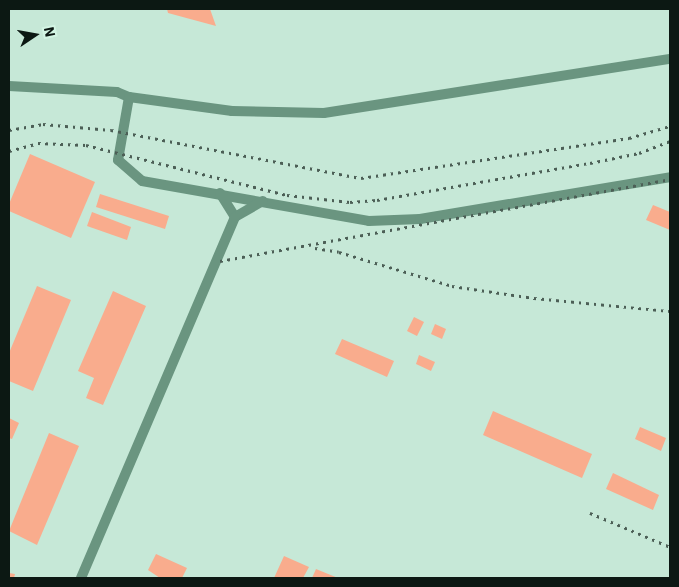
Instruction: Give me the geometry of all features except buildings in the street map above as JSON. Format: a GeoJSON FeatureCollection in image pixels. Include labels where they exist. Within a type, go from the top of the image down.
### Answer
{"type":"FeatureCollection","features":[{"type":"Feature","properties":{"kind":"street"},"geometry":{"type":"LineString","coordinates":[[9,86],[117,92],[129,97],[232,111],[324,113],[670,59]]}},
{"type":"Feature","properties":{"kind":"street"},"geometry":{"type":"LineString","coordinates":[[129,97],[118,160],[123,167],[142,182],[220,193],[369,221],[394,222],[670,178]]}},
{"type":"Feature","properties":{"kind":"street"},"geometry":{"type":"LineString","coordinates":[[220,193],[235,217]]}},
{"type":"Feature","properties":{"kind":"street"},"geometry":{"type":"LineString","coordinates":[[81,578],[235,217],[263,201]]}},
{"type":"Feature","properties":{"kind":"railway"},"geometry":{"type":"LineString","coordinates":[[9,130],[43,124],[111,130],[361,178],[629,138],[670,126]]}},
{"type":"Feature","properties":{"kind":"railway"},"geometry":{"type":"LineString","coordinates":[[9,151],[38,143],[86,145],[287,195],[350,202],[377,200],[590,163],[639,153],[670,141]]}},
{"type":"Feature","properties":{"kind":"railway"},"geometry":{"type":"LineString","coordinates":[[220,261],[670,179]]}},
{"type":"Feature","properties":{"kind":"railway"},"geometry":{"type":"LineString","coordinates":[[315,248],[339,252],[452,286],[534,298],[670,311]]}},
{"type":"Feature","properties":{"kind":"railway"},"geometry":{"type":"LineString","coordinates":[[590,513],[670,547]]}}]}
